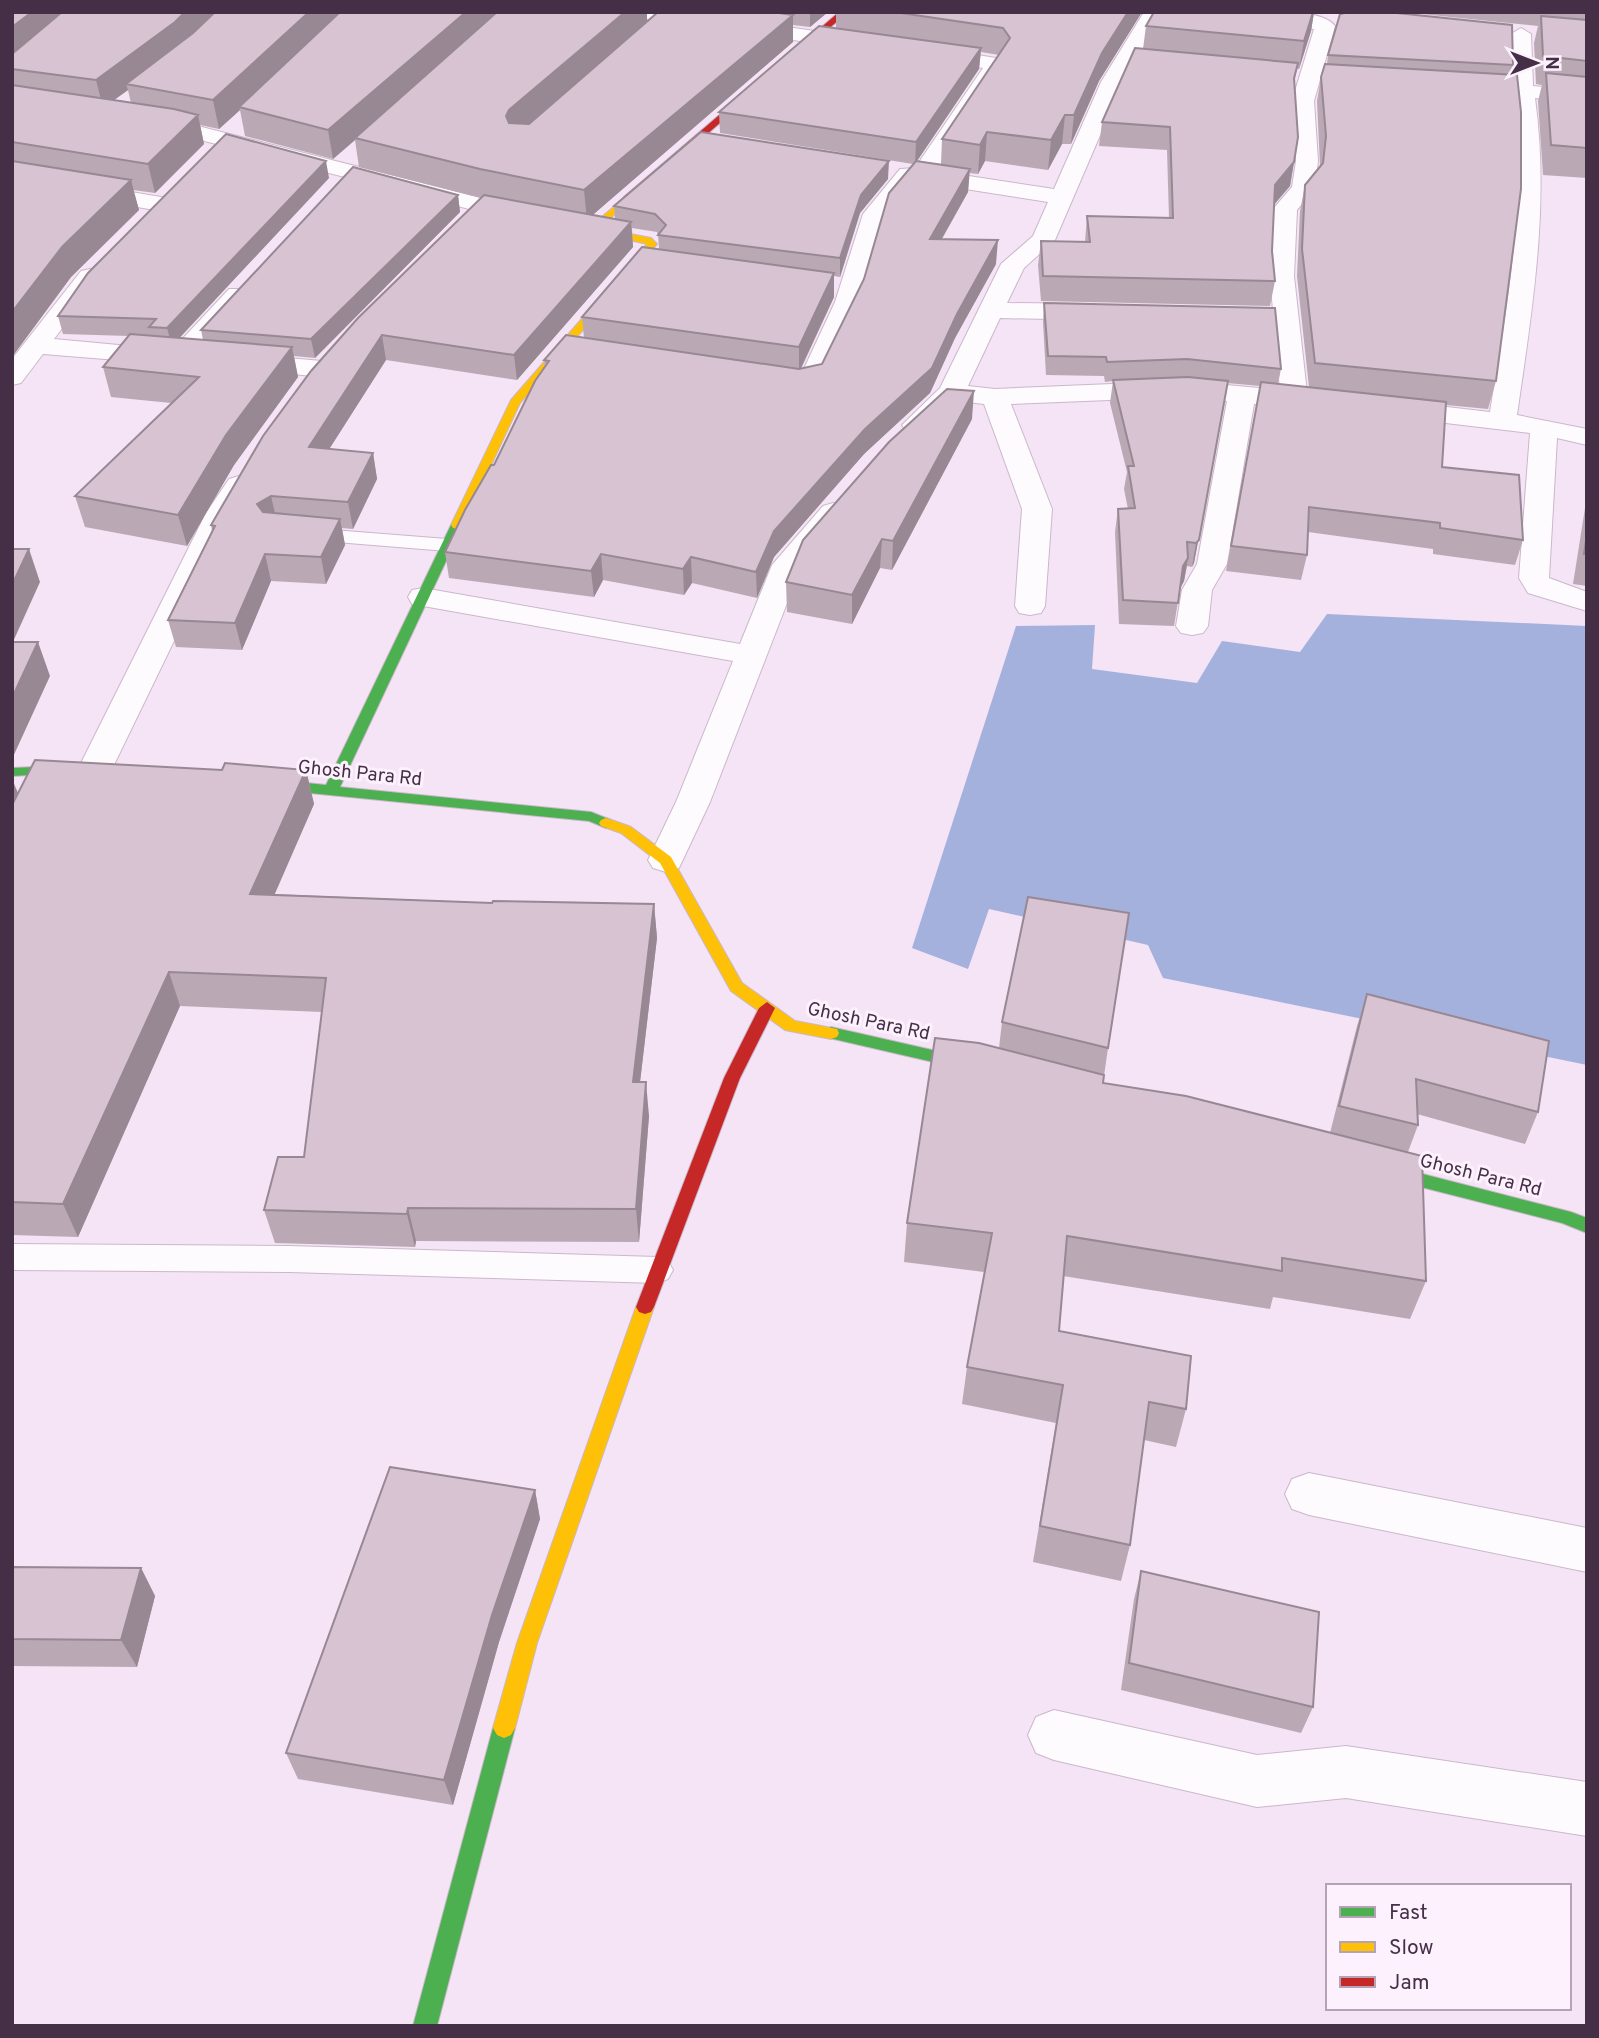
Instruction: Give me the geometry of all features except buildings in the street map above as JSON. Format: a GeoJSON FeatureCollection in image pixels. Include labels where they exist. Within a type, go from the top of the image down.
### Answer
{"type":"FeatureCollection","features":[{"type":"Feature","properties":{"kind":"street"},"geometry":{"type":"LineString","coordinates":[[591,230],[844,12]]}},
{"type":"Feature","properties":{"kind":"street"},"geometry":{"type":"LineString","coordinates":[[895,445],[952,392],[1013,264],[1043,240],[1085,143],[1138,62],[1154,12]]}},
{"type":"Feature","properties":{"kind":"street"},"geometry":{"type":"LineString","coordinates":[[1227,12],[1334,21],[1303,101],[1307,161],[1303,188],[1285,209],[1282,276],[1294,399]]}},
{"type":"Feature","properties":{"kind":"street"},"geometry":{"type":"LineString","coordinates":[[647,22],[670,16],[882,46]]}},
{"type":"Feature","properties":{"kind":"street"},"geometry":{"type":"LineString","coordinates":[[1499,32],[1547,36]]}},
{"type":"Feature","properties":{"kind":"street"},"geometry":{"type":"LineString","coordinates":[[1502,421],[1527,248],[1529,123],[1523,91],[1521,34]]}},
{"type":"Feature","properties":{"kind":"street"},"geometry":{"type":"LineString","coordinates":[[759,378],[799,384],[812,381],[852,289],[875,214],[914,175],[996,64],[909,50]]}},
{"type":"Feature","properties":{"kind":"street"},"geometry":{"type":"LineString","coordinates":[[1283,76],[1336,81]]}},
{"type":"Feature","properties":{"kind":"street"},"geometry":{"type":"LineString","coordinates":[[1443,87],[1587,97]]}},
{"type":"Feature","properties":{"kind":"street"},"geometry":{"type":"LineString","coordinates":[[133,122],[182,129],[344,173],[472,217],[542,220]]}},
{"type":"Feature","properties":{"kind":"street"},"geometry":{"type":"LineString","coordinates":[[204,159],[241,123]]}},
{"type":"Feature","properties":{"kind":"street"},"geometry":{"type":"LineString","coordinates":[[696,139],[723,143]]}},
{"type":"Feature","properties":{"kind":"street"},"geometry":{"type":"LineString","coordinates":[[881,170],[1063,197]]}},
{"type":"Feature","properties":{"kind":"street"},"geometry":{"type":"LineString","coordinates":[[12,179],[161,204]]}},
{"type":"Feature","properties":{"kind":"street"},"geometry":{"type":"LineString","coordinates":[[144,222],[178,186]]}},
{"type":"Feature","properties":{"kind":"street"},"geometry":{"type":"LineString","coordinates":[[331,790],[516,402],[652,241],[567,225]]}},
{"type":"Feature","properties":{"kind":"street"},"geometry":{"type":"LineString","coordinates":[[12,377],[39,346],[82,284],[108,257]]}},
{"type":"Feature","properties":{"kind":"street"},"geometry":{"type":"LineString","coordinates":[[637,261],[664,264]]}},
{"type":"Feature","properties":{"kind":"street"},"geometry":{"type":"LineString","coordinates":[[201,359],[256,276]]}},
{"type":"Feature","properties":{"kind":"street"},"geometry":{"type":"LineString","coordinates":[[825,286],[852,289]]}},
{"type":"Feature","properties":{"kind":"street"},"geometry":{"type":"LineString","coordinates":[[990,310],[1124,313]]}},
{"type":"Feature","properties":{"kind":"street"},"geometry":{"type":"LineString","coordinates":[[1258,317],[1285,317]]}},
{"type":"Feature","properties":{"kind":"street"},"geometry":{"type":"LineString","coordinates":[[39,346],[201,359],[331,359],[298,398]]}},
{"type":"Feature","properties":{"kind":"street"},"geometry":{"type":"LineString","coordinates":[[561,349],[587,353]]}},
{"type":"Feature","properties":{"kind":"street"},"geometry":{"type":"LineString","coordinates":[[952,392],[995,397],[1184,389],[1335,403]]}},
{"type":"Feature","properties":{"kind":"street"},"geometry":{"type":"LineString","coordinates":[[1192,626],[1197,590],[1212,564],[1242,394]]}},
{"type":"Feature","properties":{"kind":"street"},"geometry":{"type":"LineString","coordinates":[[995,397],[1037,509],[1030,606]]}},
{"type":"Feature","properties":{"kind":"street"},"geometry":{"type":"LineString","coordinates":[[1363,406],[1544,426],[1587,437]]}},
{"type":"Feature","properties":{"kind":"street"},"geometry":{"type":"LineString","coordinates":[[1544,426],[1534,578],[1539,587],[1587,602]]}},
{"type":"Feature","properties":{"kind":"street"},"geometry":{"type":"LineString","coordinates":[[12,772],[102,770],[221,513],[255,460]]}},
{"type":"Feature","properties":{"kind":"street"},"geometry":{"type":"LineString","coordinates":[[666,860],[787,565],[849,493]]}},
{"type":"Feature","properties":{"kind":"street"},"geometry":{"type":"LineString","coordinates":[[423,597],[751,655]]}},
{"type":"Feature","properties":{"kind":"street","name":"Ghosh Para Rd"},"geometry":{"type":"LineString","coordinates":[[239,781],[591,817],[626,830],[666,860],[736,987],[791,1026],[858,1037],[996,1071]]}},
{"type":"Feature","properties":{"kind":"street"},"geometry":{"type":"LineString","coordinates":[[425,2026],[527,1643],[628,1362],[657,1270],[687,1202],[732,1077],[766,1009]]}},
{"type":"Feature","properties":{"kind":"street","name":"Ghosh Para Rd"},"geometry":{"type":"LineString","coordinates":[[1353,1163],[1565,1217],[1587,1226]]}},
{"type":"Feature","properties":{"kind":"street"},"geometry":{"type":"LineString","coordinates":[[1309,1494],[1587,1550]]}},
{"type":"Feature","properties":{"kind":"street"},"geometry":{"type":"LineString","coordinates":[[1054,1735],[1257,1781],[1278,1782],[1317,1772],[1346,1772],[1587,1809]]}},
{"type":"Feature","properties":{"kind":"lane"},"geometry":{"type":"LineString","coordinates":[[290,532],[447,545]]}},
{"type":"Feature","properties":{"kind":"lane"},"geometry":{"type":"LineString","coordinates":[[32,793],[44,770]]}},
{"type":"Feature","properties":{"kind":"lane"},"geometry":{"type":"LineString","coordinates":[[12,1257],[289,1259],[657,1270]]}},
{"type":"Feature","properties":{"kind":"water"},"geometry":{"type":"Polygon","coordinates":[[[1327,614],[1587,626],[1587,1065],[1163,978],[1148,945],[989,909],[968,969],[912,948],[1016,626],[1095,625],[1092,669],[1197,683],[1222,641],[1300,652],[1327,614]]]}},
{"type":"Feature","properties":{"kind":"traffic: fast"},"geometry":{"type":"LineString","coordinates":[[331,790],[457,525]]}},
{"type":"Feature","properties":{"kind":"traffic: fast"},"geometry":{"type":"LineString","coordinates":[[12,772],[80,769]]}},
{"type":"Feature","properties":{"kind":"traffic: fast"},"geometry":{"type":"LineString","coordinates":[[259,783],[591,817],[606,823]]}},
{"type":"Feature","properties":{"kind":"traffic: fast"},"geometry":{"type":"LineString","coordinates":[[831,1033],[985,1068]]}},
{"type":"Feature","properties":{"kind":"traffic: fast"},"geometry":{"type":"LineString","coordinates":[[1372,1168],[1565,1217],[1587,1226]]}},
{"type":"Feature","properties":{"kind":"traffic: fast"},"geometry":{"type":"LineString","coordinates":[[425,2026],[504,1728]]}},
{"type":"Feature","properties":{"kind":"traffic: slow"},"geometry":{"type":"LineString","coordinates":[[457,525],[515,402],[652,244],[648,240],[591,230],[627,199]]}},
{"type":"Feature","properties":{"kind":"traffic: slow"},"geometry":{"type":"LineString","coordinates":[[606,823],[626,830],[666,860],[736,987],[791,1026],[831,1033]]}},
{"type":"Feature","properties":{"kind":"traffic: slow"},"geometry":{"type":"LineString","coordinates":[[504,1728],[527,1643],[645,1307]]}},
{"type":"Feature","properties":{"kind":"traffic: jam"},"geometry":{"type":"LineString","coordinates":[[627,199],[844,12]]}},
{"type":"Feature","properties":{"kind":"traffic: jam"},"geometry":{"type":"LineString","coordinates":[[645,1307],[732,1078],[767,1008]]}}]}
